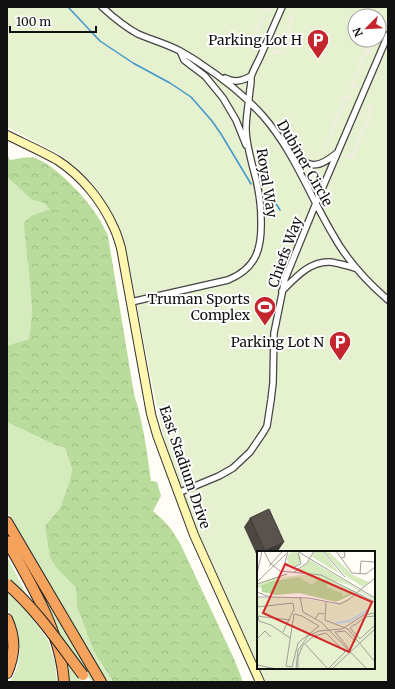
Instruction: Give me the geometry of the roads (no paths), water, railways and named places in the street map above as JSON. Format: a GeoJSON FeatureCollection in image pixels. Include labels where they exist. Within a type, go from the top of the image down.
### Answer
{"type":"FeatureCollection","features":[{"type":"Feature","properties":{"kind":"highway"},"geometry":{"type":"LineString","coordinates":[[7,522],[102,682]]}},
{"type":"Feature","properties":{"kind":"highway"},"geometry":{"type":"LineString","coordinates":[[7,541],[48,620],[60,651],[64,682]]}},
{"type":"Feature","properties":{"kind":"highway"},"geometry":{"type":"LineString","coordinates":[[7,584],[17,592],[38,616],[85,678]]}},
{"type":"Feature","properties":{"kind":"highway"},"geometry":{"type":"LineString","coordinates":[[7,619],[12,632],[14,648],[7,674]]}},
{"type":"Feature","properties":{"kind":"main road","name":"East Stadium Drive"},"geometry":{"type":"LineString","coordinates":[[7,135],[56,160],[83,181],[104,208],[114,228],[121,248],[152,414],[158,435],[194,535],[260,682]]}},
{"type":"Feature","properties":{"kind":"street","name":"Dubiner Circle"},"geometry":{"type":"LineString","coordinates":[[102,7],[124,26],[180,51],[217,74],[238,91],[264,117],[289,152],[332,233],[356,268],[373,287],[388,300]]}},
{"type":"Feature","properties":{"kind":"street","name":"Royal Way"},"geometry":{"type":"LineString","coordinates":[[131,302],[228,280],[243,272],[250,266],[255,258],[259,249],[262,232],[260,198],[249,152],[246,130],[248,101],[252,76],[282,7]]}},
{"type":"Feature","properties":{"kind":"street","name":"Chiefs Way"},"geometry":{"type":"LineString","coordinates":[[178,493],[234,468],[250,452],[263,433],[266,426],[273,383],[274,333],[285,279],[388,35]]}},
{"type":"Feature","properties":{"kind":"street"},"geometry":{"type":"LineString","coordinates":[[180,51],[184,60],[205,76],[223,98],[236,120],[249,152]]}},
{"type":"Feature","properties":{"kind":"street"},"geometry":{"type":"LineString","coordinates":[[217,74],[230,80],[237,81],[241,81],[252,76]]}},
{"type":"Feature","properties":{"kind":"street"},"geometry":{"type":"LineString","coordinates":[[289,152],[306,164],[314,165],[323,163],[338,152]]}},
{"type":"Feature","properties":{"kind":"street"},"geometry":{"type":"LineString","coordinates":[[282,291],[300,273],[319,264],[331,262],[356,268]]}},
{"type":"Feature","properties":{"kind":"waterway"},"geometry":{"type":"LineString","coordinates":[[68,7],[100,41],[133,63],[170,83],[191,97],[221,134],[251,184]]}},
{"type":"Feature","properties":{"kind":"waterway"},"geometry":{"type":"LineString","coordinates":[[271,202],[277,205],[280,210]]}},
{"type":"Feature","properties":{"kind":"place","name":"Parking Lot H"},"geometry":{"type":"Point","coordinates":[318,60]}},
{"type":"Feature","properties":{"kind":"place","name":"Truman Sports Complex"},"geometry":{"type":"Point","coordinates":[265,326]}},
{"type":"Feature","properties":{"kind":"place","name":"Parking Lot N"},"geometry":{"type":"Point","coordinates":[340,362]}}]}
